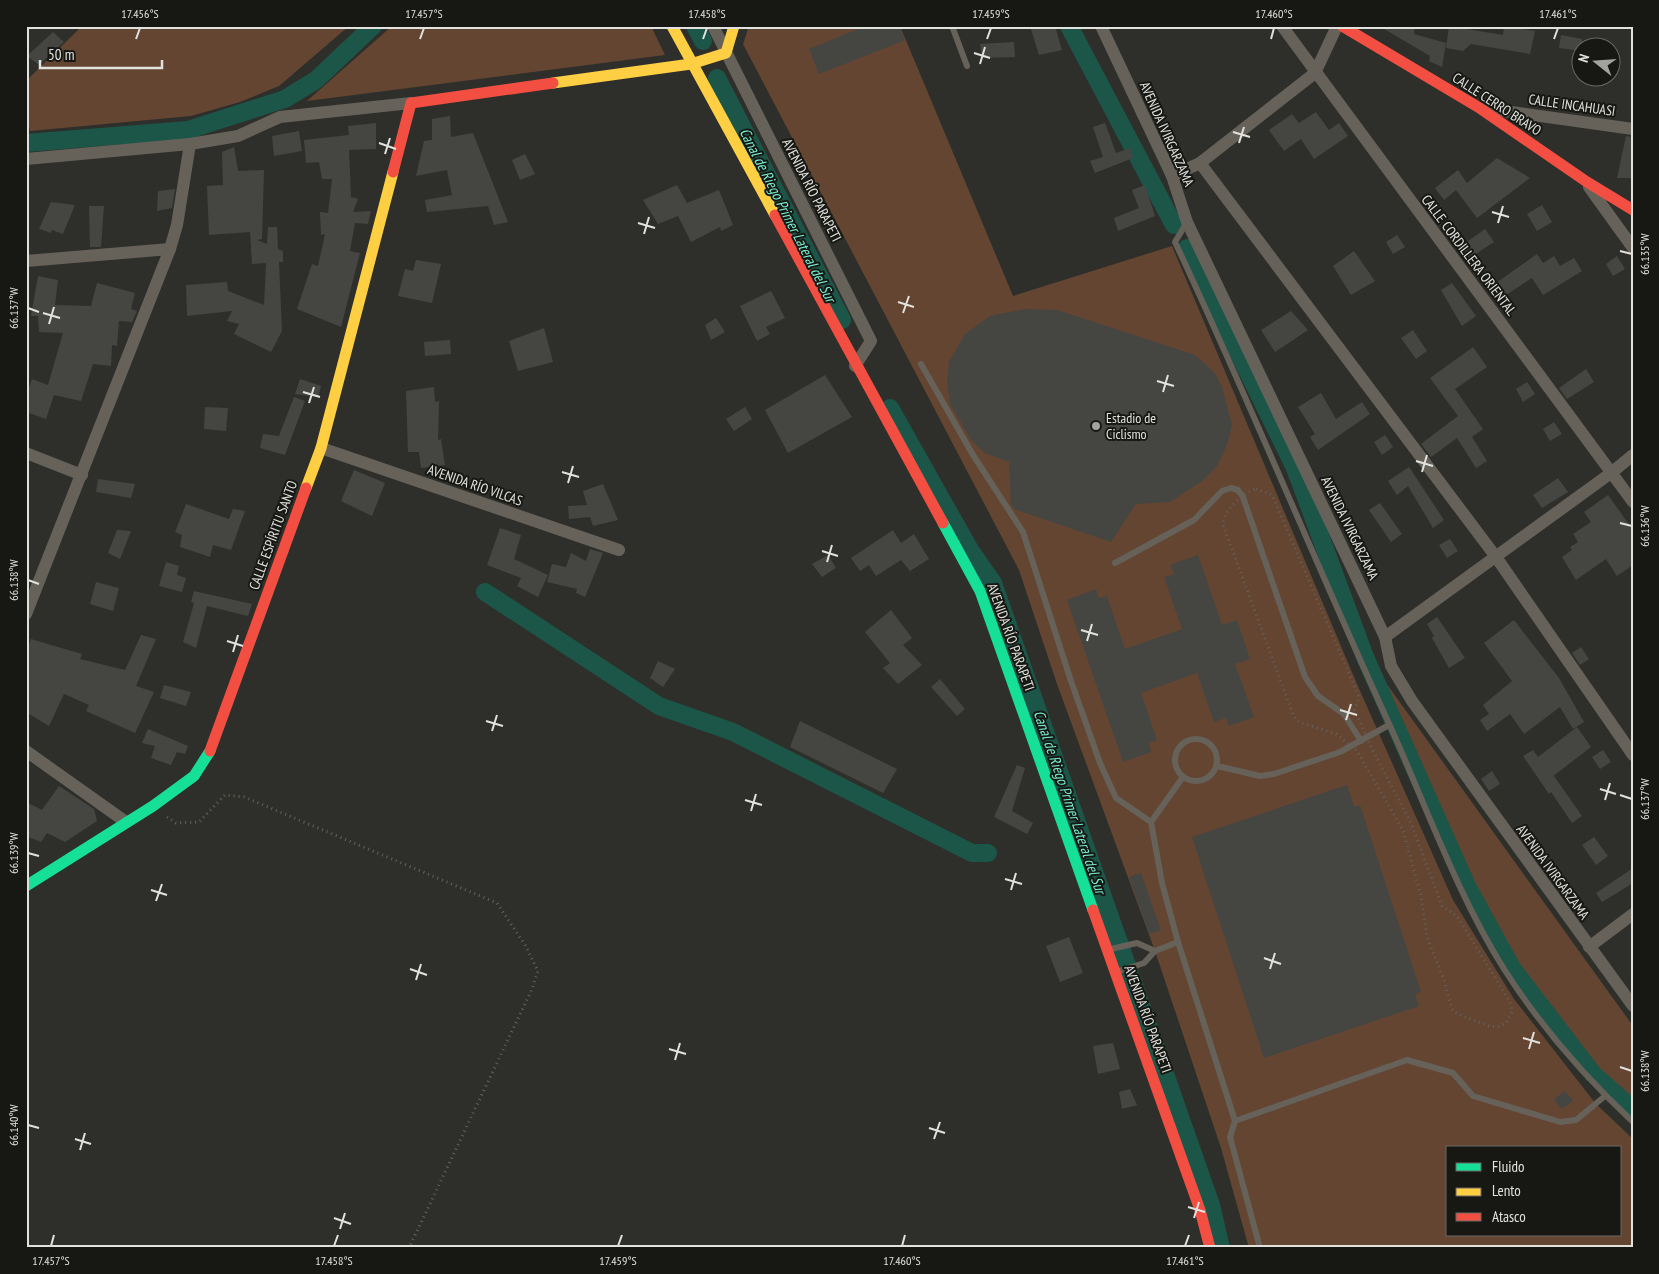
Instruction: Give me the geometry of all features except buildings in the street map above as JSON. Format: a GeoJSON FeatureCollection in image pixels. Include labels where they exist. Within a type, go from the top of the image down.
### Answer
{"type":"FeatureCollection","features":[{"type":"Feature","properties":{"kind":"street","name":"AVENIDA RÍO PARAPETI"},"geometry":{"type":"LineString","coordinates":[[672,26],[855,366],[980,592],[1200,1210],[1210,1248]]}},
{"type":"Feature","properties":{"kind":"street","name":"AVENIDA RÍO PARAPETI"},"geometry":{"type":"LineString","coordinates":[[713,26],[871,340],[855,366]]}},
{"type":"Feature","properties":{"kind":"street"},"geometry":{"type":"LineString","coordinates":[[26,159],[190,144],[238,136],[280,117],[412,103],[691,64],[726,52],[734,26]]}},
{"type":"Feature","properties":{"kind":"street","name":"AVENIDA IVIRGARZAMA"},"geometry":{"type":"LineString","coordinates":[[1100,26],[1172,176],[1187,222],[1385,637],[1391,666],[1412,701],[1633,1006]]}},
{"type":"Feature","properties":{"kind":"street","name":"CALLE CORDILLERA ORIENTAL"},"geometry":{"type":"LineString","coordinates":[[1282,26],[1633,502]]}},
{"type":"Feature","properties":{"kind":"street"},"geometry":{"type":"LineString","coordinates":[[1172,176],[1200,163],[1315,73],[1337,26]]}},
{"type":"Feature","properties":{"kind":"street","name":"CALLE CERRO BRAVO"},"geometry":{"type":"LineString","coordinates":[[1342,26],[1478,107],[1586,182],[1633,210]]}},
{"type":"Feature","properties":{"kind":"street","name":"CALLE ESPÍRITU SANTO"},"geometry":{"type":"LineString","coordinates":[[26,886],[153,806],[194,776],[209,755],[321,448],[412,103]]}},
{"type":"Feature","properties":{"kind":"street","name":"CALLE INCAHUASI"},"geometry":{"type":"LineString","coordinates":[[1478,107],[1633,129]]}},
{"type":"Feature","properties":{"kind":"street"},"geometry":{"type":"LineString","coordinates":[[26,614],[170,249],[177,225],[190,144]]}},
{"type":"Feature","properties":{"kind":"street"},"geometry":{"type":"LineString","coordinates":[[1200,163],[1496,557],[1633,755]]}},
{"type":"Feature","properties":{"kind":"street"},"geometry":{"type":"LineString","coordinates":[[1586,182],[1633,248]]}},
{"type":"Feature","properties":{"kind":"street"},"geometry":{"type":"LineString","coordinates":[[26,261],[170,249]]}},
{"type":"Feature","properties":{"kind":"street","name":"AVENIDA RÍO VILCAS"},"geometry":{"type":"LineString","coordinates":[[321,448],[619,550]]}},
{"type":"Feature","properties":{"kind":"street"},"geometry":{"type":"LineString","coordinates":[[26,452],[82,474]]}},
{"type":"Feature","properties":{"kind":"street"},"geometry":{"type":"LineString","coordinates":[[1385,637],[1612,473],[1633,455]]}},
{"type":"Feature","properties":{"kind":"street"},"geometry":{"type":"LineString","coordinates":[[26,751],[126,822]]}},
{"type":"Feature","properties":{"kind":"street"},"geometry":{"type":"LineString","coordinates":[[1589,947],[1633,914]]}},
{"type":"Feature","properties":{"kind":"lane"},"geometry":{"type":"LineString","coordinates":[[952,26],[967,66]]}},
{"type":"Feature","properties":{"kind":"lane"},"geometry":{"type":"LineString","coordinates":[[1187,222],[1175,242],[1462,890],[1504,968],[1545,1025],[1605,1096],[1633,1122]]}},
{"type":"Feature","properties":{"kind":"lane"},"geometry":{"type":"LineString","coordinates":[[922,364],[973,455],[1023,532],[1071,681],[1100,763],[1116,798],[1152,822]]}},
{"type":"Feature","properties":{"kind":"lane"},"geometry":{"type":"LineString","coordinates":[[1115,563],[1194,520],[1222,491],[1231,488],[1238,490],[1243,497],[1305,677],[1318,696],[1344,714],[1364,739]]}},
{"type":"Feature","properties":{"kind":"lane"},"geometry":{"type":"LineString","coordinates":[[1217,766],[1260,776],[1274,774],[1340,752],[1389,725]]}},
{"type":"Feature","properties":{"kind":"lane"},"geometry":{"type":"LineString","coordinates":[[1191,739],[1199,739],[1212,745],[1218,758],[1217,766],[1209,778],[1202,781],[1189,780],[1183,777],[1176,766],[1176,754],[1179,747],[1191,739]]}},
{"type":"Feature","properties":{"kind":"lane"},"geometry":{"type":"LineString","coordinates":[[1183,777],[1152,822],[1162,883],[1178,942],[1235,1121],[1230,1137],[1260,1248]]}},
{"type":"Feature","properties":{"kind":"lane"},"geometry":{"type":"LineString","coordinates":[[1115,972],[1144,963],[1155,951],[1178,942]]}},
{"type":"Feature","properties":{"kind":"lane"},"geometry":{"type":"LineString","coordinates":[[1107,950],[1137,943],[1155,951]]}},
{"type":"Feature","properties":{"kind":"lane"},"geometry":{"type":"LineString","coordinates":[[1235,1121],[1407,1060],[1453,1073],[1473,1096],[1560,1122],[1576,1120],[1605,1096]]}},
{"type":"Feature","properties":{"kind":"path"},"geometry":{"type":"LineString","coordinates":[[1256,489],[1272,495],[1274,499],[1359,697],[1355,710],[1364,739],[1411,823],[1442,906],[1457,916],[1510,1002],[1512,1012],[1506,1023],[1496,1027],[1489,1026],[1458,1014],[1452,1009],[1444,980],[1427,937],[1421,896],[1403,830],[1357,752],[1336,734],[1298,722],[1294,717],[1223,525],[1226,514],[1243,497],[1256,489]]}},
{"type":"Feature","properties":{"kind":"path"},"geometry":{"type":"LineString","coordinates":[[153,806],[176,823],[199,822],[225,795],[244,796],[497,903],[525,945],[538,971],[532,989],[409,1248]]}},
{"type":"Feature","properties":{"kind":"shaded area"},"geometry":{"type":"Polygon","coordinates":[[[82,26],[349,26],[279,86],[240,102],[191,116],[30,131],[26,116],[26,81],[82,26]]]}},
{"type":"Feature","properties":{"kind":"shaded area"},"geometry":{"type":"Polygon","coordinates":[[[392,26],[651,26],[665,55],[307,101],[392,26]]]}},
{"type":"Feature","properties":{"kind":"shaded area"},"geometry":{"type":"Polygon","coordinates":[[[749,26],[900,26],[1013,296],[1172,246],[1357,684],[1453,900],[1514,999],[1596,1104],[1633,1139],[1633,1248],[1249,1248],[1221,1148],[1155,951],[1057,684],[1019,570],[743,44],[749,26]]]}},
{"type":"Feature","properties":{"kind":"shaded area"},"geometry":{"type":"Polygon","coordinates":[[[1373,665],[1633,1026],[1633,1102],[1608,1079],[1518,965],[1475,889],[1373,665]]]}},
{"type":"Feature","properties":{"kind":"waterway"},"geometry":{"type":"LineString","coordinates":[[26,143],[188,130],[285,99],[316,80],[373,26]]}},
{"type":"Feature","properties":{"kind":"waterway","name":"Canal de Riego Primer Lateral del Sur"},"geometry":{"type":"LineString","coordinates":[[695,26],[703,41]]}},
{"type":"Feature","properties":{"kind":"waterway"},"geometry":{"type":"LineString","coordinates":[[1069,26],[1174,225]]}},
{"type":"Feature","properties":{"kind":"waterway","name":"Canal de Riego Primer Lateral del Sur"},"geometry":{"type":"LineString","coordinates":[[717,78],[842,320]]}},
{"type":"Feature","properties":{"kind":"waterway"},"geometry":{"type":"LineString","coordinates":[[1187,248],[1295,468],[1365,657],[1467,886],[1512,968],[1593,1074],[1633,1109]]}},
{"type":"Feature","properties":{"kind":"waterway","name":"Canal de Riego Primer Lateral del Sur"},"geometry":{"type":"LineString","coordinates":[[890,408],[970,550],[993,583],[1211,1205],[1221,1248]]}},
{"type":"Feature","properties":{"kind":"waterway"},"geometry":{"type":"LineString","coordinates":[[485,592],[659,706],[733,732],[972,853],[988,853]]}},
{"type":"Feature","properties":{"kind":"traffic: fast"},"geometry":{"type":"LineString","coordinates":[[943,523],[980,591],[1093,910]]}},
{"type":"Feature","properties":{"kind":"traffic: fast"},"geometry":{"type":"LineString","coordinates":[[26,886],[153,806],[194,776],[210,751]]}},
{"type":"Feature","properties":{"kind":"traffic: slow"},"geometry":{"type":"LineString","coordinates":[[672,26],[775,215]]}},
{"type":"Feature","properties":{"kind":"traffic: slow"},"geometry":{"type":"LineString","coordinates":[[553,83],[691,64],[726,53],[734,26]]}},
{"type":"Feature","properties":{"kind":"traffic: slow"},"geometry":{"type":"LineString","coordinates":[[306,488],[321,448],[393,172]]}},
{"type":"Feature","properties":{"kind":"traffic: jam"},"geometry":{"type":"LineString","coordinates":[[1342,26],[1478,107],[1587,182],[1633,210]]}},
{"type":"Feature","properties":{"kind":"traffic: jam"},"geometry":{"type":"LineString","coordinates":[[393,172],[411,103],[553,83]]}},
{"type":"Feature","properties":{"kind":"traffic: jam"},"geometry":{"type":"LineString","coordinates":[[775,215],[943,523]]}},
{"type":"Feature","properties":{"kind":"traffic: jam"},"geometry":{"type":"LineString","coordinates":[[210,751],[306,488]]}},
{"type":"Feature","properties":{"kind":"traffic: jam"},"geometry":{"type":"LineString","coordinates":[[1093,910],[1200,1210],[1210,1248]]}},
{"type":"Feature","properties":{"kind":"place","name":"Estadio de Ciclismo"},"geometry":{"type":"Point","coordinates":[1096,426]}}]}
